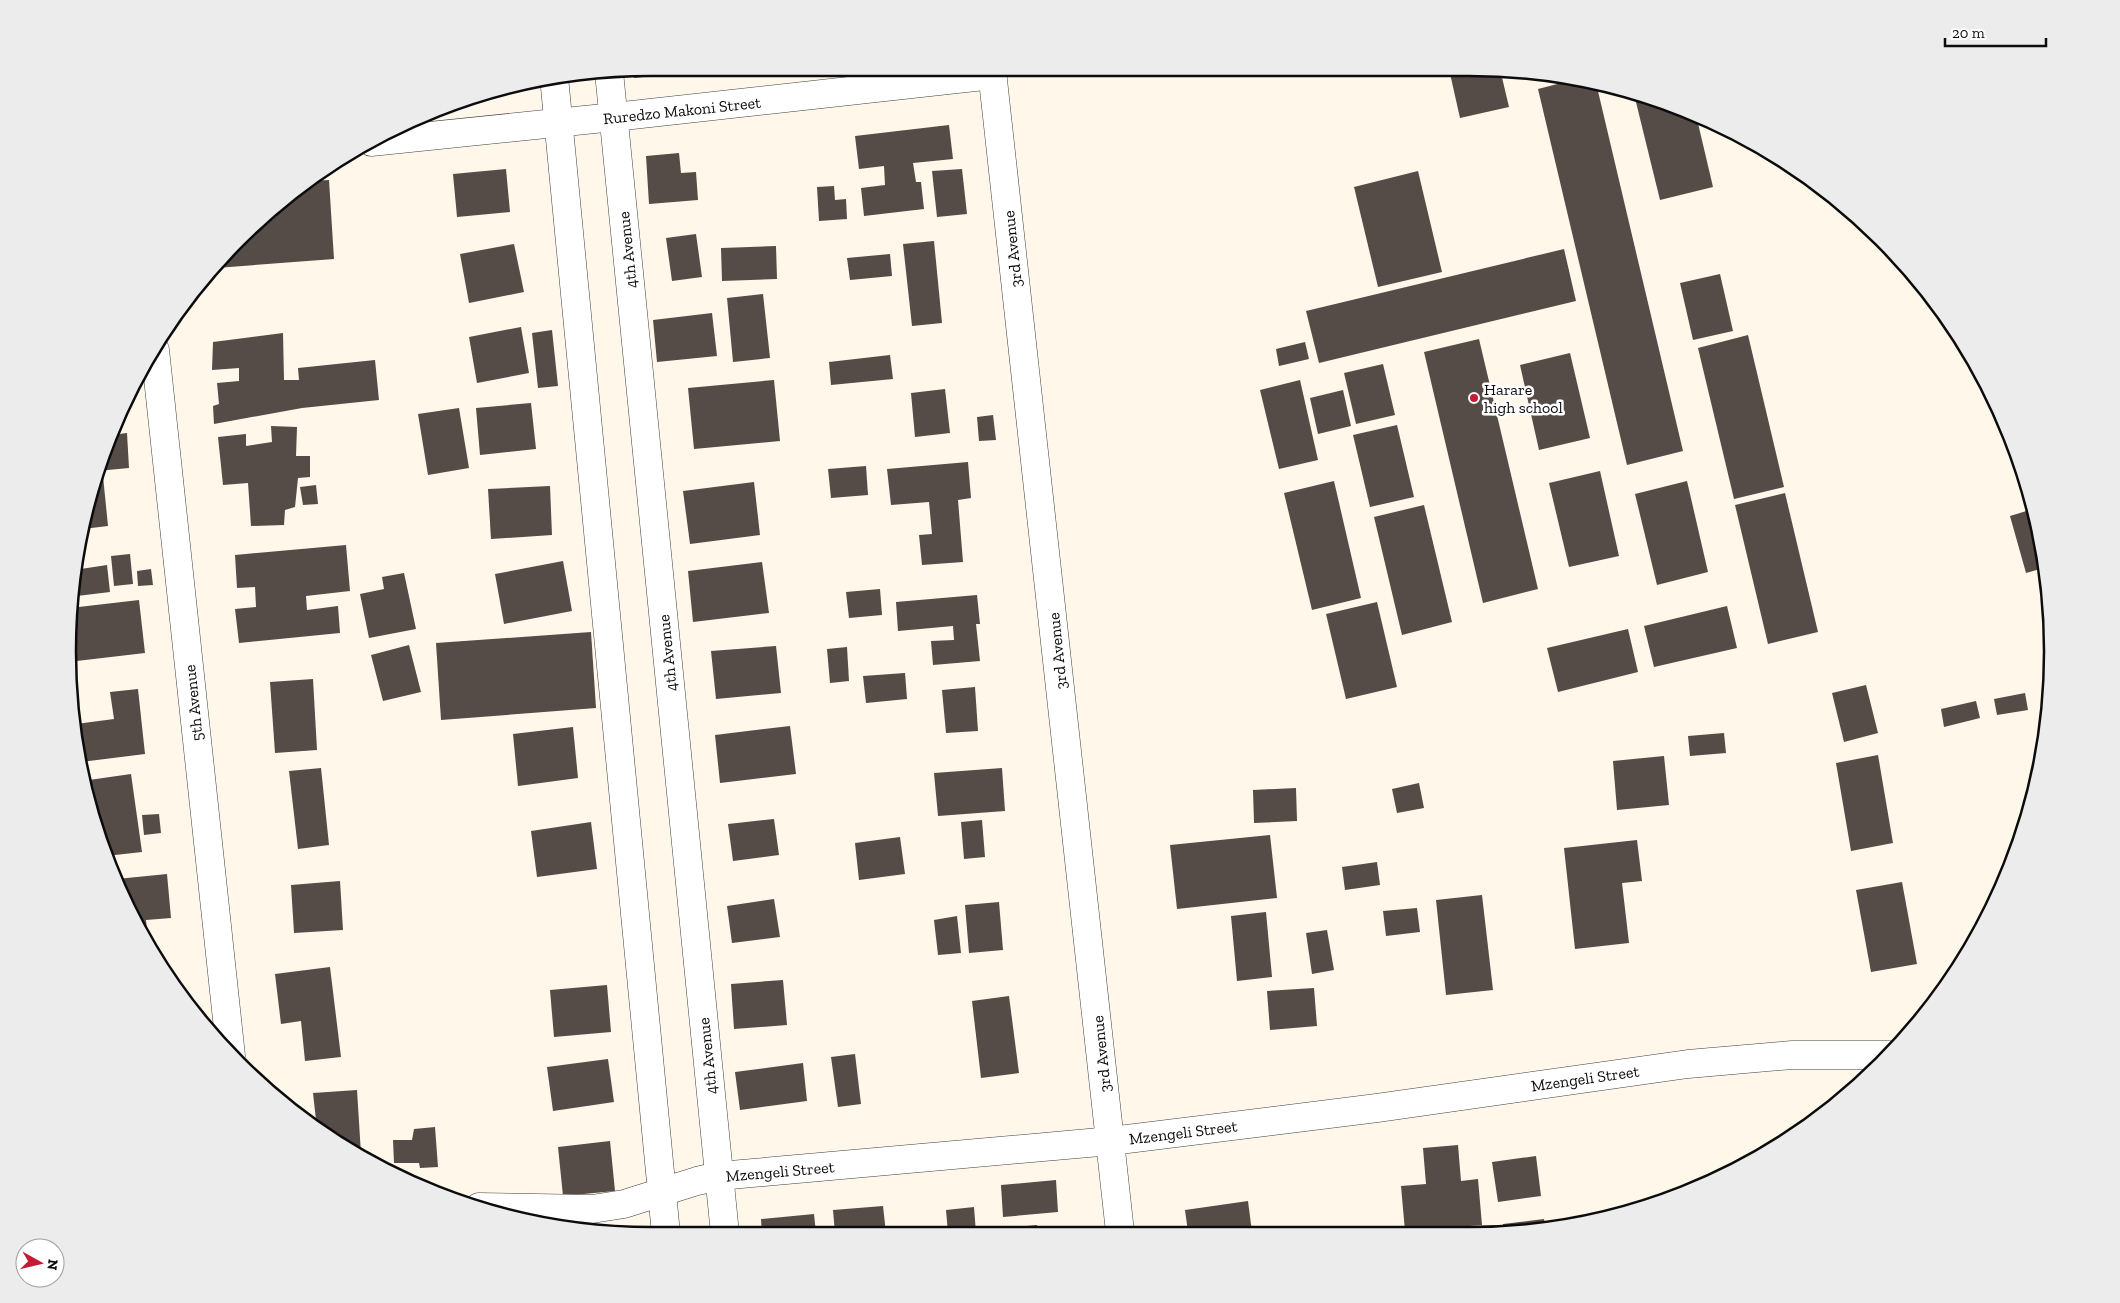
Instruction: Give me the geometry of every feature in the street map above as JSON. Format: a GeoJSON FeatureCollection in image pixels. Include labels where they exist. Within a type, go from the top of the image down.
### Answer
{"type":"FeatureCollection","features":[{"type":"Feature","properties":{"kind":"street","name":"Ruredzo Makoni Street"},"geometry":{"type":"LineString","coordinates":[[389,140],[614,117],[967,76]]}},
{"type":"Feature","properties":{"kind":"street","name":"3rd Avenue"},"geometry":{"type":"LineString","coordinates":[[993,76],[1120,1227]]}},
{"type":"Feature","properties":{"kind":"street","name":"4th Avenue"},"geometry":{"type":"LineString","coordinates":[[610,77],[724,1227]]}},
{"type":"Feature","properties":{"kind":"street"},"geometry":{"type":"LineString","coordinates":[[555,84],[665,1227]]}},
{"type":"Feature","properties":{"kind":"street","name":"5th Avenue"},"geometry":{"type":"LineString","coordinates":[[156,359],[229,1042]]}},
{"type":"Feature","properties":{"kind":"street","name":"Mzengeli Street"},"geometry":{"type":"LineString","coordinates":[[507,1208],[592,1209],[624,1204],[662,1191],[719,1176],[1111,1141],[1377,1108],[1688,1064],[1792,1055],[1878,1055]]}},
{"type":"Feature","properties":{"kind":"building"},"geometry":{"type":"Polygon","coordinates":[[[1451,76],[1502,77],[1509,107],[1460,118],[1451,76]]]}},
{"type":"Feature","properties":{"kind":"building"},"geometry":{"type":"Polygon","coordinates":[[[1559,83],[1598,91],[1683,451],[1627,465],[1538,89],[1559,83]]]}},
{"type":"Feature","properties":{"kind":"building"},"geometry":{"type":"Polygon","coordinates":[[[1636,102],[1698,124],[1713,187],[1660,200],[1636,102]]]}},
{"type":"Feature","properties":{"kind":"building"},"geometry":{"type":"Polygon","coordinates":[[[949,125],[953,159],[913,163],[916,182],[921,182],[924,209],[864,216],[861,188],[885,185],[884,166],[859,169],[855,136],[949,125]]]}},
{"type":"Feature","properties":{"kind":"building"},"geometry":{"type":"Polygon","coordinates":[[[679,153],[681,173],[696,172],[698,200],[649,204],[646,156],[679,153]]]}},
{"type":"Feature","properties":{"kind":"building"},"geometry":{"type":"Polygon","coordinates":[[[506,169],[510,212],[457,217],[453,174],[506,169]]]}},
{"type":"Feature","properties":{"kind":"building"},"geometry":{"type":"Polygon","coordinates":[[[962,169],[967,214],[937,217],[932,171],[962,169]]]}},
{"type":"Feature","properties":{"kind":"building"},"geometry":{"type":"Polygon","coordinates":[[[1418,171],[1442,272],[1378,287],[1354,187],[1418,171]]]}},
{"type":"Feature","properties":{"kind":"building"},"geometry":{"type":"Polygon","coordinates":[[[322,180],[329,180],[334,259],[223,267],[272,219],[322,180]]]}},
{"type":"Feature","properties":{"kind":"building"},"geometry":{"type":"Polygon","coordinates":[[[834,186],[835,200],[846,199],[847,219],[819,221],[817,187],[834,186]]]}},
{"type":"Feature","properties":{"kind":"building"},"geometry":{"type":"Polygon","coordinates":[[[696,234],[702,277],[672,281],[666,238],[696,234]]]}},
{"type":"Feature","properties":{"kind":"building"},"geometry":{"type":"Polygon","coordinates":[[[934,241],[942,323],[912,326],[903,244],[934,241]]]}},
{"type":"Feature","properties":{"kind":"building"},"geometry":{"type":"Polygon","coordinates":[[[514,244],[524,292],[469,303],[460,254],[514,244]]]}},
{"type":"Feature","properties":{"kind":"building"},"geometry":{"type":"Polygon","coordinates":[[[776,246],[777,279],[722,281],[721,248],[776,246]]]}},
{"type":"Feature","properties":{"kind":"building"},"geometry":{"type":"Polygon","coordinates":[[[1564,249],[1576,301],[1319,363],[1306,311],[1564,249]]]}},
{"type":"Feature","properties":{"kind":"building"},"geometry":{"type":"Polygon","coordinates":[[[890,254],[892,276],[850,280],[847,258],[890,254]]]}},
{"type":"Feature","properties":{"kind":"building"},"geometry":{"type":"Polygon","coordinates":[[[1720,274],[1733,331],[1693,340],[1680,283],[1720,274]]]}},
{"type":"Feature","properties":{"kind":"building"},"geometry":{"type":"Polygon","coordinates":[[[763,294],[770,358],[733,362],[727,298],[763,294]]]}},
{"type":"Feature","properties":{"kind":"building"},"geometry":{"type":"Polygon","coordinates":[[[712,313],[717,356],[657,362],[653,320],[712,313]]]}},
{"type":"Feature","properties":{"kind":"building"},"geometry":{"type":"Polygon","coordinates":[[[521,327],[529,373],[477,383],[469,337],[521,327]]]}},
{"type":"Feature","properties":{"kind":"building"},"geometry":{"type":"Polygon","coordinates":[[[552,330],[558,386],[538,388],[532,333],[552,330]]]}},
{"type":"Feature","properties":{"kind":"building"},"geometry":{"type":"Polygon","coordinates":[[[283,333],[284,380],[299,380],[298,368],[375,360],[379,400],[302,408],[214,424],[213,406],[219,404],[217,383],[239,381],[239,368],[212,370],[213,342],[283,333]]]}},
{"type":"Feature","properties":{"kind":"building"},"geometry":{"type":"Polygon","coordinates":[[[1748,335],[1784,487],[1734,499],[1698,348],[1748,335]]]}},
{"type":"Feature","properties":{"kind":"building"},"geometry":{"type":"Polygon","coordinates":[[[1479,339],[1538,589],[1483,603],[1424,352],[1479,339]]]}},
{"type":"Feature","properties":{"kind":"building"},"geometry":{"type":"Polygon","coordinates":[[[1305,342],[1309,359],[1279,366],[1276,349],[1305,342]]]}},
{"type":"Feature","properties":{"kind":"building"},"geometry":{"type":"Polygon","coordinates":[[[1570,353],[1590,438],[1539,450],[1520,365],[1570,353]]]}},
{"type":"Feature","properties":{"kind":"building"},"geometry":{"type":"Polygon","coordinates":[[[890,355],[893,379],[831,385],[829,362],[890,355]]]}},
{"type":"Feature","properties":{"kind":"building"},"geometry":{"type":"Polygon","coordinates":[[[1383,364],[1395,415],[1356,424],[1344,373],[1383,364]]]}},
{"type":"Feature","properties":{"kind":"building"},"geometry":{"type":"Polygon","coordinates":[[[774,380],[780,441],[694,449],[688,388],[774,380]]]}},
{"type":"Feature","properties":{"kind":"building"},"geometry":{"type":"Polygon","coordinates":[[[1300,380],[1318,460],[1279,469],[1260,390],[1300,380]]]}},
{"type":"Feature","properties":{"kind":"building"},"geometry":{"type":"Polygon","coordinates":[[[945,389],[950,433],[915,437],[911,393],[945,389]]]}},
{"type":"Feature","properties":{"kind":"building"},"geometry":{"type":"Polygon","coordinates":[[[1343,390],[1351,426],[1318,434],[1310,398],[1343,390]]]}},
{"type":"Feature","properties":{"kind":"building"},"geometry":{"type":"Polygon","coordinates":[[[531,403],[536,449],[480,455],[476,408],[531,403]]]}},
{"type":"Feature","properties":{"kind":"building"},"geometry":{"type":"Polygon","coordinates":[[[459,408],[469,468],[428,475],[418,414],[459,408]]]}},
{"type":"Feature","properties":{"kind":"building"},"geometry":{"type":"Polygon","coordinates":[[[993,415],[996,440],[979,441],[977,417],[993,415]]]}},
{"type":"Feature","properties":{"kind":"building"},"geometry":{"type":"Polygon","coordinates":[[[1397,425],[1414,497],[1370,507],[1353,435],[1397,425]]]}},
{"type":"Feature","properties":{"kind":"building"},"geometry":{"type":"Polygon","coordinates":[[[271,426],[297,427],[296,456],[310,456],[310,477],[298,478],[295,507],[285,510],[284,525],[251,526],[248,483],[223,485],[218,437],[246,434],[246,446],[272,442],[271,426]]]}},
{"type":"Feature","properties":{"kind":"building"},"geometry":{"type":"Polygon","coordinates":[[[127,433],[129,468],[106,470],[107,467],[119,434],[127,433]]]}},
{"type":"Feature","properties":{"kind":"building"},"geometry":{"type":"Polygon","coordinates":[[[968,462],[971,498],[958,500],[963,562],[922,565],[919,535],[932,534],[929,502],[891,505],[887,469],[968,462]]]}},
{"type":"Feature","properties":{"kind":"building"},"geometry":{"type":"Polygon","coordinates":[[[866,466],[868,495],[831,498],[828,469],[866,466]]]}},
{"type":"Feature","properties":{"kind":"building"},"geometry":{"type":"Polygon","coordinates":[[[1600,471],[1619,556],[1569,567],[1549,483],[1600,471]]]}},
{"type":"Feature","properties":{"kind":"building"},"geometry":{"type":"Polygon","coordinates":[[[103,479],[108,526],[90,528],[103,479]]]}},
{"type":"Feature","properties":{"kind":"building"},"geometry":{"type":"Polygon","coordinates":[[[1334,481],[1361,598],[1312,610],[1284,493],[1334,481]]]}},
{"type":"Feature","properties":{"kind":"building"},"geometry":{"type":"Polygon","coordinates":[[[1687,481],[1708,572],[1657,585],[1635,494],[1687,481]]]}},
{"type":"Feature","properties":{"kind":"building"},"geometry":{"type":"Polygon","coordinates":[[[754,482],[760,535],[690,544],[683,491],[754,482]]]}},
{"type":"Feature","properties":{"kind":"building"},"geometry":{"type":"Polygon","coordinates":[[[316,485],[318,504],[303,505],[300,487],[316,485]]]}},
{"type":"Feature","properties":{"kind":"building"},"geometry":{"type":"Polygon","coordinates":[[[550,486],[552,535],[491,539],[488,489],[550,486]]]}},
{"type":"Feature","properties":{"kind":"building"},"geometry":{"type":"Polygon","coordinates":[[[1785,493],[1818,632],[1768,644],[1735,505],[1785,493]]]}},
{"type":"Feature","properties":{"kind":"building"},"geometry":{"type":"Polygon","coordinates":[[[1424,505],[1452,622],[1402,635],[1374,517],[1424,505]]]}},
{"type":"Feature","properties":{"kind":"building"},"geometry":{"type":"Polygon","coordinates":[[[2026,511],[2038,570],[2026,573],[2010,516],[2026,511]]]}},
{"type":"Feature","properties":{"kind":"building"},"geometry":{"type":"Polygon","coordinates":[[[346,545],[350,591],[306,596],[307,610],[338,606],[340,633],[239,643],[235,609],[256,607],[255,587],[237,588],[235,555],[346,545]]]}},
{"type":"Feature","properties":{"kind":"building"},"geometry":{"type":"Polygon","coordinates":[[[130,554],[133,584],[114,586],[111,556],[130,554]]]}},
{"type":"Feature","properties":{"kind":"building"},"geometry":{"type":"Polygon","coordinates":[[[563,561],[572,611],[504,624],[495,574],[563,561]]]}},
{"type":"Feature","properties":{"kind":"building"},"geometry":{"type":"Polygon","coordinates":[[[762,562],[769,613],[693,622],[688,571],[762,562]]]}},
{"type":"Feature","properties":{"kind":"building"},"geometry":{"type":"Polygon","coordinates":[[[107,565],[110,592],[79,596],[82,569],[107,565]]]}},
{"type":"Feature","properties":{"kind":"building"},"geometry":{"type":"Polygon","coordinates":[[[151,569],[153,585],[138,586],[137,571],[151,569]]]}},
{"type":"Feature","properties":{"kind":"building"},"geometry":{"type":"Polygon","coordinates":[[[404,573],[416,629],[369,638],[360,594],[384,589],[382,577],[404,573]]]}},
{"type":"Feature","properties":{"kind":"building"},"geometry":{"type":"Polygon","coordinates":[[[880,589],[882,615],[849,618],[846,592],[880,589]]]}},
{"type":"Feature","properties":{"kind":"building"},"geometry":{"type":"Polygon","coordinates":[[[977,595],[980,624],[976,624],[980,661],[933,665],[931,641],[954,640],[953,626],[898,631],[896,602],[977,595]]]}},
{"type":"Feature","properties":{"kind":"building"},"geometry":{"type":"Polygon","coordinates":[[[139,600],[145,653],[76,661],[78,607],[139,600]]]}},
{"type":"Feature","properties":{"kind":"building"},"geometry":{"type":"Polygon","coordinates":[[[1377,602],[1397,687],[1346,699],[1326,614],[1377,602]]]}},
{"type":"Feature","properties":{"kind":"building"},"geometry":{"type":"Polygon","coordinates":[[[1727,606],[1737,648],[1654,667],[1644,626],[1727,606]]]}},
{"type":"Feature","properties":{"kind":"building"},"geometry":{"type":"Polygon","coordinates":[[[1628,629],[1638,672],[1558,692],[1547,648],[1628,629]]]}},
{"type":"Feature","properties":{"kind":"building"},"geometry":{"type":"Polygon","coordinates":[[[591,632],[596,708],[441,720],[436,643],[591,632]]]}},
{"type":"Feature","properties":{"kind":"building"},"geometry":{"type":"Polygon","coordinates":[[[409,645],[421,692],[383,701],[371,655],[409,645]]]}},
{"type":"Feature","properties":{"kind":"building"},"geometry":{"type":"Polygon","coordinates":[[[776,646],[781,693],[716,699],[711,651],[776,646]]]}},
{"type":"Feature","properties":{"kind":"building"},"geometry":{"type":"Polygon","coordinates":[[[847,647],[849,681],[830,683],[827,649],[847,647]]]}},
{"type":"Feature","properties":{"kind":"building"},"geometry":{"type":"Polygon","coordinates":[[[905,673],[907,699],[866,703],[863,676],[905,673]]]}},
{"type":"Feature","properties":{"kind":"building"},"geometry":{"type":"Polygon","coordinates":[[[313,679],[317,750],[275,753],[270,682],[313,679]]]}},
{"type":"Feature","properties":{"kind":"building"},"geometry":{"type":"Polygon","coordinates":[[[1866,685],[1878,733],[1844,742],[1832,693],[1866,685]]]}},
{"type":"Feature","properties":{"kind":"building"},"geometry":{"type":"Polygon","coordinates":[[[975,687],[978,731],[946,733],[942,690],[975,687]]]}},
{"type":"Feature","properties":{"kind":"building"},"geometry":{"type":"Polygon","coordinates":[[[138,689],[145,754],[87,761],[81,723],[114,719],[110,692],[138,689]]]}},
{"type":"Feature","properties":{"kind":"building"},"geometry":{"type":"Polygon","coordinates":[[[2025,693],[2028,710],[1997,715],[1994,699],[2025,693]]]}},
{"type":"Feature","properties":{"kind":"building"},"geometry":{"type":"Polygon","coordinates":[[[1976,701],[1980,718],[1944,727],[1941,709],[1976,701]]]}},
{"type":"Feature","properties":{"kind":"building"},"geometry":{"type":"Polygon","coordinates":[[[790,726],[796,774],[720,783],[715,735],[790,726]]]}},
{"type":"Feature","properties":{"kind":"building"},"geometry":{"type":"Polygon","coordinates":[[[573,727],[578,778],[518,786],[513,734],[573,727]]]}},
{"type":"Feature","properties":{"kind":"building"},"geometry":{"type":"Polygon","coordinates":[[[1724,733],[1726,753],[1690,756],[1688,736],[1724,733]]]}},
{"type":"Feature","properties":{"kind":"building"},"geometry":{"type":"Polygon","coordinates":[[[1878,755],[1893,843],[1851,851],[1836,763],[1878,755]]]}},
{"type":"Feature","properties":{"kind":"building"},"geometry":{"type":"Polygon","coordinates":[[[1664,756],[1669,805],[1617,810],[1613,761],[1664,756]]]}},
{"type":"Feature","properties":{"kind":"building"},"geometry":{"type":"Polygon","coordinates":[[[321,768],[329,845],[298,849],[289,771],[321,768]]]}},
{"type":"Feature","properties":{"kind":"building"},"geometry":{"type":"Polygon","coordinates":[[[1002,768],[1005,811],[938,816],[934,773],[1002,768]]]}},
{"type":"Feature","properties":{"kind":"building"},"geometry":{"type":"Polygon","coordinates":[[[131,774],[142,852],[114,855],[91,780],[131,774]]]}},
{"type":"Feature","properties":{"kind":"building"},"geometry":{"type":"Polygon","coordinates":[[[1419,783],[1424,808],[1397,813],[1392,789],[1419,783]]]}},
{"type":"Feature","properties":{"kind":"building"},"geometry":{"type":"Polygon","coordinates":[[[1296,788],[1297,821],[1254,823],[1253,790],[1296,788]]]}},
{"type":"Feature","properties":{"kind":"building"},"geometry":{"type":"Polygon","coordinates":[[[159,814],[161,833],[144,835],[142,815],[159,814]]]}},
{"type":"Feature","properties":{"kind":"building"},"geometry":{"type":"Polygon","coordinates":[[[774,819],[779,855],[733,861],[728,824],[774,819]]]}},
{"type":"Feature","properties":{"kind":"building"},"geometry":{"type":"Polygon","coordinates":[[[982,820],[985,857],[964,859],[961,822],[982,820]]]}},
{"type":"Feature","properties":{"kind":"building"},"geometry":{"type":"Polygon","coordinates":[[[591,822],[597,869],[537,877],[531,831],[591,822]]]}},
{"type":"Feature","properties":{"kind":"building"},"geometry":{"type":"Polygon","coordinates":[[[1270,835],[1277,898],[1177,909],[1170,845],[1270,835]]]}},
{"type":"Feature","properties":{"kind":"building"},"geometry":{"type":"Polygon","coordinates":[[[900,837],[905,874],[859,880],[855,843],[900,837]]]}},
{"type":"Feature","properties":{"kind":"building"},"geometry":{"type":"Polygon","coordinates":[[[1637,840],[1642,881],[1622,883],[1629,943],[1575,949],[1564,848],[1637,840]]]}},
{"type":"Feature","properties":{"kind":"building"},"geometry":{"type":"Polygon","coordinates":[[[1377,862],[1380,885],[1345,890],[1342,867],[1377,862]]]}},
{"type":"Feature","properties":{"kind":"building"},"geometry":{"type":"Polygon","coordinates":[[[167,874],[171,918],[146,920],[147,927],[123,878],[167,874]]]}},
{"type":"Feature","properties":{"kind":"building"},"geometry":{"type":"Polygon","coordinates":[[[340,881],[343,930],[294,933],[291,885],[340,881]]]}},
{"type":"Feature","properties":{"kind":"building"},"geometry":{"type":"Polygon","coordinates":[[[1902,882],[1917,964],[1871,972],[1856,890],[1902,882]]]}},
{"type":"Feature","properties":{"kind":"building"},"geometry":{"type":"Polygon","coordinates":[[[1482,895],[1493,990],[1446,995],[1436,900],[1482,895]]]}},
{"type":"Feature","properties":{"kind":"building"},"geometry":{"type":"Polygon","coordinates":[[[774,899],[780,937],[732,943],[727,906],[774,899]]]}},
{"type":"Feature","properties":{"kind":"building"},"geometry":{"type":"Polygon","coordinates":[[[999,902],[1003,950],[969,953],[965,905],[999,902]]]}},
{"type":"Feature","properties":{"kind":"building"},"geometry":{"type":"Polygon","coordinates":[[[1417,908],[1420,932],[1386,936],[1383,911],[1417,908]]]}},
{"type":"Feature","properties":{"kind":"building"},"geometry":{"type":"Polygon","coordinates":[[[1266,912],[1272,977],[1237,981],[1231,916],[1266,912]]]}},
{"type":"Feature","properties":{"kind":"building"},"geometry":{"type":"Polygon","coordinates":[[[957,916],[961,953],[938,955],[934,920],[957,916]]]}},
{"type":"Feature","properties":{"kind":"building"},"geometry":{"type":"Polygon","coordinates":[[[1327,930],[1334,970],[1312,974],[1306,933],[1327,930]]]}},
{"type":"Feature","properties":{"kind":"building"},"geometry":{"type":"Polygon","coordinates":[[[330,967],[341,1057],[305,1061],[301,1021],[281,1024],[275,974],[330,967]]]}},
{"type":"Feature","properties":{"kind":"building"},"geometry":{"type":"Polygon","coordinates":[[[783,980],[787,1025],[734,1029],[731,984],[783,980]]]}},
{"type":"Feature","properties":{"kind":"building"},"geometry":{"type":"Polygon","coordinates":[[[607,985],[611,1032],[554,1037],[550,990],[607,985]]]}},
{"type":"Feature","properties":{"kind":"building"},"geometry":{"type":"Polygon","coordinates":[[[1314,988],[1317,1026],[1270,1030],[1267,991],[1314,988]]]}},
{"type":"Feature","properties":{"kind":"building"},"geometry":{"type":"Polygon","coordinates":[[[1009,996],[1019,1073],[981,1078],[972,1001],[1009,996]]]}},
{"type":"Feature","properties":{"kind":"building"},"geometry":{"type":"Polygon","coordinates":[[[855,1054],[861,1104],[838,1107],[831,1057],[855,1054]]]}},
{"type":"Feature","properties":{"kind":"building"},"geometry":{"type":"Polygon","coordinates":[[[608,1059],[614,1102],[553,1111],[547,1067],[608,1059]]]}},
{"type":"Feature","properties":{"kind":"building"},"geometry":{"type":"Polygon","coordinates":[[[803,1063],[807,1101],[740,1110],[735,1072],[803,1063]]]}},
{"type":"Feature","properties":{"kind":"building"},"geometry":{"type":"Polygon","coordinates":[[[357,1090],[361,1148],[316,1119],[313,1093],[357,1090]]]}},
{"type":"Feature","properties":{"kind":"building"},"geometry":{"type":"Polygon","coordinates":[[[435,1127],[438,1167],[420,1168],[419,1163],[394,1163],[393,1140],[412,1140],[414,1129],[435,1127]]]}},
{"type":"Feature","properties":{"kind":"building"},"geometry":{"type":"Polygon","coordinates":[[[610,1141],[615,1191],[563,1196],[558,1147],[610,1141]]]}},
{"type":"Feature","properties":{"kind":"building"},"geometry":{"type":"Polygon","coordinates":[[[1458,1145],[1461,1181],[1478,1179],[1482,1225],[1405,1227],[1401,1186],[1426,1184],[1423,1148],[1458,1145]]]}},
{"type":"Feature","properties":{"kind":"building"},"geometry":{"type":"Polygon","coordinates":[[[1536,1156],[1541,1196],[1498,1202],[1492,1162],[1536,1156]]]}},
{"type":"Feature","properties":{"kind":"building"},"geometry":{"type":"Polygon","coordinates":[[[1056,1180],[1058,1212],[1003,1217],[1001,1185],[1056,1180]]]}},
{"type":"Feature","properties":{"kind":"building"},"geometry":{"type":"Polygon","coordinates":[[[1248,1201],[1251,1227],[1187,1227],[1185,1210],[1248,1201]]]}},
{"type":"Feature","properties":{"kind":"building"},"geometry":{"type":"Polygon","coordinates":[[[883,1206],[885,1227],[834,1227],[833,1210],[883,1206]]]}},
{"type":"Feature","properties":{"kind":"building"},"geometry":{"type":"Polygon","coordinates":[[[974,1207],[976,1227],[947,1227],[946,1210],[974,1207]]]}},
{"type":"Feature","properties":{"kind":"building"},"geometry":{"type":"Polygon","coordinates":[[[814,1214],[815,1227],[762,1227],[761,1219],[814,1214]]]}},
{"type":"Feature","properties":{"kind":"building"},"geometry":{"type":"Polygon","coordinates":[[[1544,1219],[1545,1222],[1506,1226],[1503,1226],[1503,1224],[1544,1219]]]}},
{"type":"Feature","properties":{"kind":"building"},"geometry":{"type":"Polygon","coordinates":[[[1037,1225],[1037,1227],[1017,1227],[1037,1225]]]}},
{"type":"Feature","properties":{"kind":"place","name":"Harare high school"},"geometry":{"type":"Point","coordinates":[1474,398]}}]}
